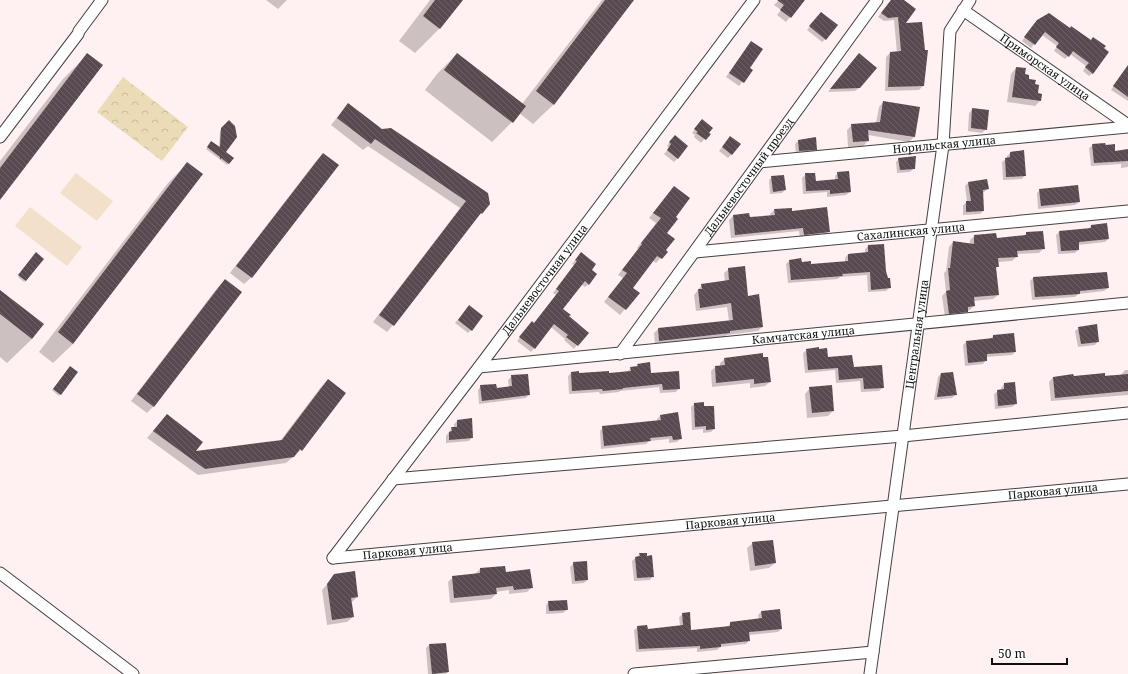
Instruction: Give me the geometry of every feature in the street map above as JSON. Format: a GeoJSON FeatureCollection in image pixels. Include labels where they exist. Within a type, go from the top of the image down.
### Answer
{"type":"FeatureCollection","features":[{"type":"Feature","properties":{"kind":"street"},"geometry":{"type":"LineString","coordinates":[[0,137],[102,0]]}},
{"type":"Feature","properties":{"kind":"street","name":"Дальневосточная улица"},"geometry":{"type":"LineString","coordinates":[[333,558],[479,367],[754,0]]}},
{"type":"Feature","properties":{"kind":"street","name":"Дальневосточный проезд"},"geometry":{"type":"LineString","coordinates":[[620,354],[877,0]]}},
{"type":"Feature","properties":{"kind":"street","name":"Центральная улица"},"geometry":{"type":"LineString","coordinates":[[870,674],[943,145],[950,31],[970,0]]}},
{"type":"Feature","properties":{"kind":"street","name":"Приморская улица"},"geometry":{"type":"LineString","coordinates":[[963,10],[1128,126]]}},
{"type":"Feature","properties":{"kind":"street","name":"Норильская улица"},"geometry":{"type":"LineString","coordinates":[[760,162],[1128,126]]}},
{"type":"Feature","properties":{"kind":"street","name":"Сахалинская улица"},"geometry":{"type":"LineString","coordinates":[[695,252],[1128,211]]}},
{"type":"Feature","properties":{"kind":"street","name":"Камчатская улица"},"geometry":{"type":"LineString","coordinates":[[479,367],[1128,303]]}},
{"type":"Feature","properties":{"kind":"street"},"geometry":{"type":"LineString","coordinates":[[393,479],[903,436],[1128,413]]}},
{"type":"Feature","properties":{"kind":"street","name":"Парковая улица"},"geometry":{"type":"LineString","coordinates":[[333,558],[1128,484]]}},
{"type":"Feature","properties":{"kind":"street"},"geometry":{"type":"LineString","coordinates":[[0,572],[133,674]]}},
{"type":"Feature","properties":{"kind":"street"},"geometry":{"type":"LineString","coordinates":[[634,674],[873,652]]}},
{"type":"Feature","properties":{"kind":"green space"},"geometry":{"type":"Polygon","coordinates":[[[123,77],[188,127],[162,161],[97,112],[123,77]]]}},
{"type":"Feature","properties":{"kind":"shaded area"},"geometry":{"type":"Polygon","coordinates":[[[76,173],[113,201],[97,221],[60,193],[76,173]]]}},
{"type":"Feature","properties":{"kind":"shaded area"},"geometry":{"type":"Polygon","coordinates":[[[30,207],[82,247],[67,266],[15,226],[30,207]]]}},
{"type":"Feature","properties":{"kind":"building"},"geometry":{"type":"Polygon","coordinates":[[[435,0],[463,0],[440,29],[423,16],[435,0]]]}},
{"type":"Feature","properties":{"kind":"building"},"geometry":{"type":"Polygon","coordinates":[[[605,0],[634,0],[554,105],[536,91],[605,0]]]}},
{"type":"Feature","properties":{"kind":"building"},"geometry":{"type":"Polygon","coordinates":[[[777,0],[805,0],[791,18],[780,10],[784,5],[777,0]]]}},
{"type":"Feature","properties":{"kind":"building"},"geometry":{"type":"Polygon","coordinates":[[[891,0],[904,0],[916,9],[906,23],[922,22],[925,50],[928,50],[924,86],[888,87],[890,52],[901,51],[898,17],[888,18],[881,13],[891,0]]]}},
{"type":"Feature","properties":{"kind":"building"},"geometry":{"type":"Polygon","coordinates":[[[821,12],[838,25],[826,40],[809,26],[821,12]]]}},
{"type":"Feature","properties":{"kind":"building"},"geometry":{"type":"Polygon","coordinates":[[[1049,13],[1070,28],[1071,26],[1091,40],[1093,37],[1106,46],[1104,48],[1109,52],[1093,74],[1085,67],[1089,63],[1073,51],[1069,57],[1056,47],[1059,43],[1045,32],[1035,45],[1024,37],[1037,20],[1049,13]]]}},
{"type":"Feature","properties":{"kind":"building"},"geometry":{"type":"Polygon","coordinates":[[[751,41],[763,49],[750,68],[753,70],[744,83],[729,73],[751,41]]]}},
{"type":"Feature","properties":{"kind":"building"},"geometry":{"type":"Polygon","coordinates":[[[87,53],[103,65],[0,200],[0,168],[87,53]]]}},
{"type":"Feature","properties":{"kind":"building"},"geometry":{"type":"Polygon","coordinates":[[[457,53],[526,106],[513,123],[444,70],[457,53]]]}},
{"type":"Feature","properties":{"kind":"building"},"geometry":{"type":"Polygon","coordinates":[[[859,53],[877,68],[860,88],[830,89],[859,53]]]}},
{"type":"Feature","properties":{"kind":"building"},"geometry":{"type":"Polygon","coordinates":[[[1128,65],[1128,97],[1113,86],[1128,65]]]}},
{"type":"Feature","properties":{"kind":"building"},"geometry":{"type":"Polygon","coordinates":[[[1016,67],[1026,68],[1025,74],[1029,75],[1029,79],[1036,80],[1035,84],[1039,85],[1038,93],[1042,94],[1041,101],[1012,97],[1016,67]]]}},
{"type":"Feature","properties":{"kind":"building"},"geometry":{"type":"Polygon","coordinates":[[[883,101],[920,107],[915,137],[868,130],[869,141],[853,142],[851,124],[880,122],[883,101]]]}},
{"type":"Feature","properties":{"kind":"building"},"geometry":{"type":"Polygon","coordinates":[[[348,103],[382,129],[391,128],[488,193],[490,204],[482,214],[481,213],[394,326],[379,315],[466,201],[375,139],[371,144],[337,118],[348,103]]]}},
{"type":"Feature","properties":{"kind":"building"},"geometry":{"type":"Polygon","coordinates":[[[972,108],[989,110],[987,130],[971,128],[972,108]]]}},
{"type":"Feature","properties":{"kind":"building"},"geometry":{"type":"Polygon","coordinates":[[[702,119],[713,128],[709,133],[711,134],[706,140],[696,133],[698,132],[694,129],[702,119]]]}},
{"type":"Feature","properties":{"kind":"building"},"geometry":{"type":"Polygon","coordinates":[[[229,120],[235,126],[237,137],[226,152],[234,158],[229,164],[221,158],[220,160],[220,157],[207,147],[211,141],[220,147],[221,128],[229,120]]]}},
{"type":"Feature","properties":{"kind":"building"},"geometry":{"type":"Polygon","coordinates":[[[675,135],[688,146],[678,159],[667,150],[671,144],[669,142],[675,135]]]}},
{"type":"Feature","properties":{"kind":"building"},"geometry":{"type":"Polygon","coordinates":[[[730,136],[741,144],[732,155],[722,147],[730,136]]]}},
{"type":"Feature","properties":{"kind":"building"},"geometry":{"type":"Polygon","coordinates":[[[816,137],[817,150],[799,151],[798,140],[816,137]]]}},
{"type":"Feature","properties":{"kind":"building"},"geometry":{"type":"Polygon","coordinates":[[[1105,143],[1106,145],[1115,144],[1115,151],[1128,149],[1128,161],[1094,163],[1092,144],[1105,143]]]}},
{"type":"Feature","properties":{"kind":"building"},"geometry":{"type":"Polygon","coordinates":[[[1024,150],[1026,176],[1006,177],[1005,158],[1010,157],[1010,152],[1024,150]]]}},
{"type":"Feature","properties":{"kind":"building"},"geometry":{"type":"Polygon","coordinates":[[[323,153],[339,165],[252,278],[236,266],[323,153]]]}},
{"type":"Feature","properties":{"kind":"building"},"geometry":{"type":"Polygon","coordinates":[[[916,156],[915,169],[900,170],[898,158],[916,156]]]}},
{"type":"Feature","properties":{"kind":"building"},"geometry":{"type":"Polygon","coordinates":[[[187,162],[203,174],[73,344],[58,332],[187,162]]]}},
{"type":"Feature","properties":{"kind":"building"},"geometry":{"type":"Polygon","coordinates":[[[849,171],[851,192],[830,194],[830,190],[806,191],[805,173],[815,173],[816,181],[838,179],[837,172],[849,171]]]}},
{"type":"Feature","properties":{"kind":"building"},"geometry":{"type":"Polygon","coordinates":[[[784,175],[786,190],[773,192],[771,176],[784,175]]]}},
{"type":"Feature","properties":{"kind":"building"},"geometry":{"type":"Polygon","coordinates":[[[987,179],[989,189],[983,190],[984,211],[966,212],[966,201],[971,201],[968,182],[987,179]]]}},
{"type":"Feature","properties":{"kind":"building"},"geometry":{"type":"Polygon","coordinates":[[[1078,185],[1080,202],[1041,206],[1039,189],[1078,185]]]}},
{"type":"Feature","properties":{"kind":"building"},"geometry":{"type":"Polygon","coordinates":[[[674,186],[690,198],[676,217],[678,219],[667,233],[675,239],[666,250],[668,252],[662,259],[657,256],[633,288],[640,293],[626,310],[608,297],[627,273],[622,270],[661,218],[653,213],[674,186]]]}},
{"type":"Feature","properties":{"kind":"building"},"geometry":{"type":"Polygon","coordinates":[[[827,207],[830,232],[804,235],[803,228],[735,235],[733,215],[749,213],[750,217],[775,215],[774,209],[792,208],[792,211],[827,207]]]}},
{"type":"Feature","properties":{"kind":"building"},"geometry":{"type":"Polygon","coordinates":[[[1107,223],[1109,239],[1079,242],[1079,250],[1061,251],[1059,231],[1091,228],[1091,225],[1107,223]]]}},
{"type":"Feature","properties":{"kind":"building"},"geometry":{"type":"Polygon","coordinates":[[[1043,231],[1045,249],[1017,251],[1018,257],[998,258],[999,267],[996,267],[999,295],[974,297],[975,306],[968,307],[968,312],[949,314],[946,291],[950,290],[948,268],[950,268],[953,241],[974,244],[974,235],[996,233],[997,238],[1026,235],[1026,232],[1043,231]]]}},
{"type":"Feature","properties":{"kind":"building"},"geometry":{"type":"Polygon","coordinates":[[[884,244],[886,271],[888,278],[890,278],[891,288],[871,290],[870,272],[842,274],[843,276],[791,280],[789,260],[801,258],[802,262],[811,261],[811,264],[848,261],[848,254],[868,252],[868,245],[884,244]]]}},
{"type":"Feature","properties":{"kind":"building"},"geometry":{"type":"Polygon","coordinates":[[[36,252],[44,259],[26,281],[18,275],[36,252]]]}},
{"type":"Feature","properties":{"kind":"building"},"geometry":{"type":"Polygon","coordinates":[[[581,252],[596,264],[592,270],[597,274],[589,285],[585,281],[563,309],[589,333],[578,346],[566,337],[568,335],[554,324],[535,349],[519,337],[532,321],[534,323],[559,291],[556,289],[577,261],[575,260],[581,252]]]}},
{"type":"Feature","properties":{"kind":"building"},"geometry":{"type":"Polygon","coordinates":[[[745,266],[748,296],[759,294],[763,327],[730,331],[730,333],[659,341],[658,328],[733,320],[731,303],[700,308],[698,289],[702,289],[701,284],[729,280],[728,268],[745,266]]]}},
{"type":"Feature","properties":{"kind":"building"},"geometry":{"type":"Polygon","coordinates":[[[1107,272],[1109,288],[1080,291],[1080,294],[1035,297],[1033,277],[1107,272]]]}},
{"type":"Feature","properties":{"kind":"building"},"geometry":{"type":"Polygon","coordinates":[[[225,279],[242,292],[154,407],[137,394],[225,279]]]}},
{"type":"Feature","properties":{"kind":"building"},"geometry":{"type":"Polygon","coordinates":[[[0,290],[44,324],[32,339],[0,314],[0,290]]]}},
{"type":"Feature","properties":{"kind":"building"},"geometry":{"type":"Polygon","coordinates":[[[469,305],[483,316],[472,331],[458,320],[469,305]]]}},
{"type":"Feature","properties":{"kind":"building"},"geometry":{"type":"Polygon","coordinates":[[[1097,324],[1099,342],[1081,344],[1078,327],[1097,324]]]}},
{"type":"Feature","properties":{"kind":"building"},"geometry":{"type":"Polygon","coordinates":[[[1014,333],[1016,352],[987,354],[987,361],[968,363],[966,341],[993,338],[993,335],[1014,333]]]}},
{"type":"Feature","properties":{"kind":"building"},"geometry":{"type":"Polygon","coordinates":[[[819,347],[819,349],[827,348],[828,357],[852,355],[854,367],[882,365],[884,388],[864,389],[863,378],[839,380],[838,368],[808,370],[806,349],[819,347]]]}},
{"type":"Feature","properties":{"kind":"building"},"geometry":{"type":"Polygon","coordinates":[[[763,353],[763,357],[768,357],[771,382],[754,384],[754,379],[716,383],[715,366],[725,365],[724,358],[763,353]]]}},
{"type":"Feature","properties":{"kind":"building"},"geometry":{"type":"Polygon","coordinates":[[[650,362],[651,373],[679,371],[680,389],[663,390],[662,384],[603,391],[602,389],[572,391],[571,372],[579,371],[579,373],[609,371],[609,373],[631,371],[630,367],[638,366],[637,364],[650,362]]]}},
{"type":"Feature","properties":{"kind":"building"},"geometry":{"type":"Polygon","coordinates":[[[70,366],[78,372],[61,395],[53,389],[70,366]]]}},
{"type":"Feature","properties":{"kind":"building"},"geometry":{"type":"Polygon","coordinates":[[[953,372],[957,395],[937,397],[941,373],[953,372]]]}},
{"type":"Feature","properties":{"kind":"building"},"geometry":{"type":"Polygon","coordinates":[[[1105,373],[1105,376],[1128,374],[1128,391],[1055,398],[1053,377],[1073,374],[1074,376],[1105,373]]]}},
{"type":"Feature","properties":{"kind":"building"},"geometry":{"type":"Polygon","coordinates":[[[528,374],[530,395],[482,401],[480,385],[496,384],[497,388],[512,386],[511,375],[528,374]]]}},
{"type":"Feature","properties":{"kind":"building"},"geometry":{"type":"Polygon","coordinates":[[[328,379],[346,393],[302,451],[300,449],[294,457],[205,469],[153,431],[167,414],[203,442],[196,451],[282,440],[328,379]]]}},
{"type":"Feature","properties":{"kind":"building"},"geometry":{"type":"Polygon","coordinates":[[[1015,382],[1017,404],[998,406],[997,390],[1004,389],[1004,383],[1015,382]]]}},
{"type":"Feature","properties":{"kind":"building"},"geometry":{"type":"Polygon","coordinates":[[[832,385],[834,411],[812,413],[809,387],[832,385]]]}},
{"type":"Feature","properties":{"kind":"building"},"geometry":{"type":"Polygon","coordinates":[[[704,402],[704,406],[714,406],[715,429],[706,430],[706,426],[695,427],[694,403],[704,402]]]}},
{"type":"Feature","properties":{"kind":"building"},"geometry":{"type":"Polygon","coordinates":[[[678,412],[682,439],[673,440],[672,436],[650,438],[651,441],[604,446],[602,426],[661,420],[660,415],[678,412]]]}},
{"type":"Feature","properties":{"kind":"building"},"geometry":{"type":"Polygon","coordinates":[[[472,418],[473,438],[449,440],[449,432],[452,431],[451,427],[457,427],[457,420],[472,418]]]}},
{"type":"Feature","properties":{"kind":"building"},"geometry":{"type":"Polygon","coordinates":[[[773,540],[776,563],[755,566],[752,542],[773,540]]]}},
{"type":"Feature","properties":{"kind":"building"},"geometry":{"type":"Polygon","coordinates":[[[639,553],[647,553],[647,556],[652,555],[654,577],[637,578],[635,557],[640,556],[639,553]]]}},
{"type":"Feature","properties":{"kind":"building"},"geometry":{"type":"Polygon","coordinates":[[[587,561],[588,580],[575,581],[573,562],[587,561]]]}},
{"type":"Feature","properties":{"kind":"building"},"geometry":{"type":"Polygon","coordinates":[[[505,566],[506,572],[530,569],[533,588],[514,590],[513,586],[496,588],[497,594],[454,598],[452,576],[480,573],[480,568],[505,566]]]}},
{"type":"Feature","properties":{"kind":"building"},"geometry":{"type":"Polygon","coordinates":[[[355,571],[358,597],[351,598],[354,617],[332,620],[327,584],[334,574],[355,571]]]}},
{"type":"Feature","properties":{"kind":"building"},"geometry":{"type":"Polygon","coordinates":[[[567,600],[568,610],[549,611],[548,601],[567,600]]]}},
{"type":"Feature","properties":{"kind":"building"},"geometry":{"type":"Polygon","coordinates":[[[780,609],[782,629],[749,632],[750,641],[721,644],[721,647],[700,649],[700,646],[639,649],[637,626],[647,625],[648,629],[683,625],[682,613],[690,612],[691,630],[730,626],[730,622],[762,618],[761,611],[780,609]]]}},
{"type":"Feature","properties":{"kind":"building"},"geometry":{"type":"Polygon","coordinates":[[[446,643],[449,672],[432,674],[429,644],[446,643]]]}}]}
